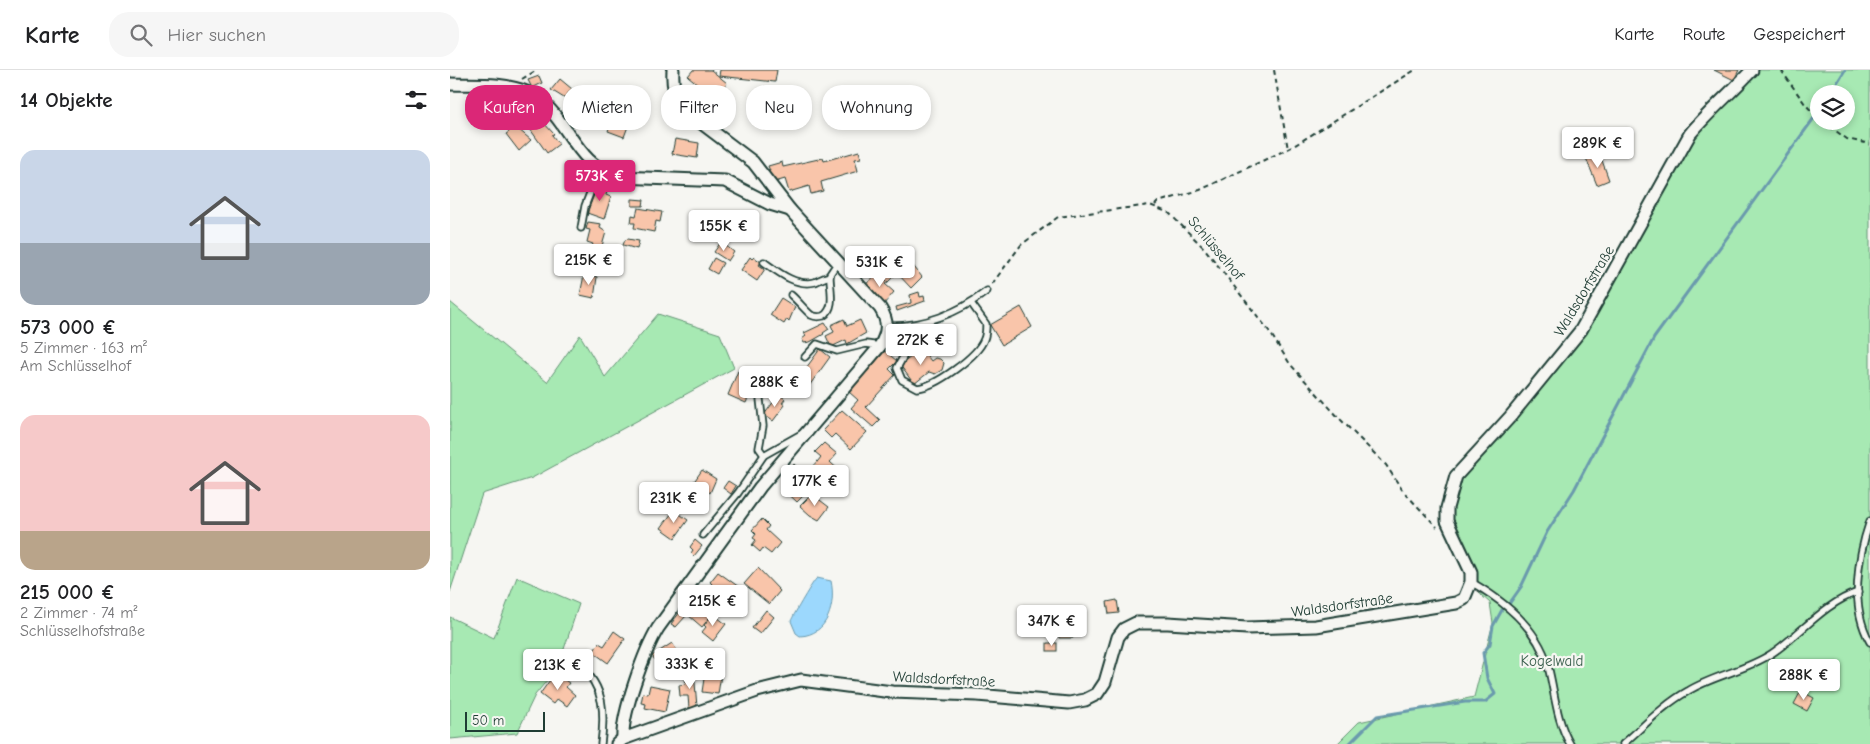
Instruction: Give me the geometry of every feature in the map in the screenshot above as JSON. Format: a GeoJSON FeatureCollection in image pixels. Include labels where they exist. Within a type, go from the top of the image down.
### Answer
{"type":"FeatureCollection","features":[{"type":"Feature","properties":{"kind":"street"},"geometry":{"type":"LineString","coordinates":[[620,742],[640,667],[650,641],[760,487],[880,346],[887,331],[880,308],[790,210],[753,162],[683,110],[676,98],[672,84],[673,70]]}},
{"type":"Feature","properties":{"kind":"street","name":"Waldsdorfstraße"},"geometry":{"type":"LineString","coordinates":[[620,742],[757,691],[801,680],[892,692],[977,695],[1068,703],[1085,700],[1097,694],[1105,682],[1118,637],[1124,629],[1136,623],[1247,628],[1316,626],[1456,603],[1464,599],[1471,582],[1471,572],[1447,521],[1447,508],[1456,476],[1510,417],[1580,330],[1690,134],[1705,116],[1725,100],[1752,70]]}},
{"type":"Feature","properties":{"kind":"street"},"geometry":{"type":"LineString","coordinates":[[450,84],[466,85]]}},
{"type":"Feature","properties":{"kind":"street"},"geometry":{"type":"LineString","coordinates":[[553,113],[585,158],[599,170],[619,177],[725,181],[770,204],[790,210]]}},
{"type":"Feature","properties":{"kind":"lane"},"geometry":{"type":"LineString","coordinates":[[581,228],[585,206],[599,170]]}},
{"type":"Feature","properties":{"kind":"lane"},"geometry":{"type":"LineString","coordinates":[[764,262],[781,275],[796,281],[816,282],[830,276]]}},
{"type":"Feature","properties":{"kind":"lane"},"geometry":{"type":"LineString","coordinates":[[790,295],[810,314],[815,316],[825,315],[830,305],[830,276],[832,269],[838,262]]}},
{"type":"Feature","properties":{"kind":"lane"},"geometry":{"type":"LineString","coordinates":[[887,331],[920,324],[971,303],[987,290]]}},
{"type":"Feature","properties":{"kind":"lane"},"geometry":{"type":"LineString","coordinates":[[887,331],[906,346],[906,354],[897,368],[902,380],[917,388],[924,388],[960,365],[984,341],[986,324],[971,303]]}},
{"type":"Feature","properties":{"kind":"lane"},"geometry":{"type":"LineString","coordinates":[[805,357],[814,346],[820,343],[837,351],[866,344],[880,346]]}},
{"type":"Feature","properties":{"kind":"lane"},"geometry":{"type":"LineString","coordinates":[[759,390],[762,426],[759,448],[764,455]]}},
{"type":"Feature","properties":{"kind":"lane"},"geometry":{"type":"LineString","coordinates":[[703,535],[726,508],[764,455],[795,435],[808,431]]}},
{"type":"Feature","properties":{"kind":"lane"},"geometry":{"type":"LineString","coordinates":[[1870,521],[1860,565],[1858,592],[1859,618],[1870,642]]}},
{"type":"Feature","properties":{"kind":"lane"},"geometry":{"type":"LineString","coordinates":[[1471,582],[1520,618],[1539,642],[1548,665],[1562,730],[1570,744]]}},
{"type":"Feature","properties":{"kind":"lane"},"geometry":{"type":"LineString","coordinates":[[1623,744],[1664,707],[1688,691],[1737,671],[1771,654],[1827,610],[1858,592]]}},
{"type":"Feature","properties":{"kind":"lane"},"geometry":{"type":"LineString","coordinates":[[565,673],[572,667],[580,666],[596,684],[603,704],[604,718],[601,744]]}},
{"type":"Feature","properties":{"kind":"path"},"geometry":{"type":"LineString","coordinates":[[517,85],[522,79],[537,70]]}},
{"type":"Feature","properties":{"kind":"path"},"geometry":{"type":"LineString","coordinates":[[1274,70],[1288,149]]}},
{"type":"Feature","properties":{"kind":"path"},"geometry":{"type":"LineString","coordinates":[[987,290],[1021,245],[1058,217],[1154,206],[1158,202],[1200,190],[1288,149],[1415,70]]}},
{"type":"Feature","properties":{"kind":"path"},"geometry":{"type":"LineString","coordinates":[[1781,70],[1810,109]]}},
{"type":"Feature","properties":{"kind":"path"},"geometry":{"type":"LineString","coordinates":[[1834,130],[1847,139],[1870,144]]}},
{"type":"Feature","properties":{"kind":"path","name":"Schlüsselhof"},"geometry":{"type":"LineString","coordinates":[[1154,206],[1169,213],[1205,249],[1269,332],[1290,364],[1340,420],[1386,465],[1403,491],[1440,529]]}},
{"type":"Feature","properties":{"kind":"green space","name":"Kogelwald"},"geometry":{"type":"Polygon","coordinates":[[[1758,70],[1870,70],[1870,744],[1337,744],[1359,722],[1474,697],[1493,623],[1490,603],[1481,595],[1449,520],[1459,479],[1540,389],[1691,138],[1758,70]]]}},
{"type":"Feature","properties":{"kind":"green space"},"geometry":{"type":"Polygon","coordinates":[[[450,302],[547,382],[580,335],[605,377],[658,314],[720,334],[734,368],[532,478],[482,494],[450,592],[450,302]]]}},
{"type":"Feature","properties":{"kind":"green space"},"geometry":{"type":"Polygon","coordinates":[[[517,577],[579,604],[558,667],[535,695],[517,733],[450,739],[450,617],[494,638],[517,577]]]}},
{"type":"Feature","properties":{"kind":"water"},"geometry":{"type":"Polygon","coordinates":[[[817,578],[831,581],[831,608],[828,617],[817,630],[800,636],[796,633],[791,621],[817,578]]]}},
{"type":"Feature","properties":{"kind":"building"},"geometry":{"type":"Polygon","coordinates":[[[693,70],[711,70],[727,83],[725,85],[699,85],[688,76],[693,70]]]}},
{"type":"Feature","properties":{"kind":"building"},"geometry":{"type":"Polygon","coordinates":[[[720,70],[777,70],[775,82],[719,76],[720,70]]]}},
{"type":"Feature","properties":{"kind":"building"},"geometry":{"type":"Polygon","coordinates":[[[1714,70],[1739,70],[1734,80],[1714,70]]]}},
{"type":"Feature","properties":{"kind":"building"},"geometry":{"type":"Polygon","coordinates":[[[539,76],[542,83],[530,85],[528,80],[539,76]]]}},
{"type":"Feature","properties":{"kind":"building"},"geometry":{"type":"Polygon","coordinates":[[[560,79],[567,85],[563,85],[563,97],[553,91],[553,88],[560,79]]]}},
{"type":"Feature","properties":{"kind":"building"},"geometry":{"type":"Polygon","coordinates":[[[508,130],[519,130],[531,140],[519,151],[506,134],[509,132],[508,130]]]}},
{"type":"Feature","properties":{"kind":"building"},"geometry":{"type":"Polygon","coordinates":[[[531,130],[550,130],[554,134],[552,135],[559,144],[547,153],[531,130]]]}},
{"type":"Feature","properties":{"kind":"building"},"geometry":{"type":"Polygon","coordinates":[[[608,130],[627,130],[624,137],[608,130]]]}},
{"type":"Feature","properties":{"kind":"building"},"geometry":{"type":"Polygon","coordinates":[[[675,139],[699,143],[697,158],[672,154],[675,139]]]}},
{"type":"Feature","properties":{"kind":"building"},"geometry":{"type":"Polygon","coordinates":[[[859,151],[861,158],[855,159],[858,171],[821,182],[823,191],[811,194],[809,186],[789,192],[785,179],[775,182],[767,171],[770,171],[768,166],[782,162],[783,167],[823,158],[824,161],[859,151]]]}},
{"type":"Feature","properties":{"kind":"building"},"geometry":{"type":"Polygon","coordinates":[[[1599,152],[1609,180],[1597,185],[1586,158],[1599,152]]]}},
{"type":"Feature","properties":{"kind":"building"},"geometry":{"type":"Polygon","coordinates":[[[599,182],[609,185],[606,195],[611,197],[604,219],[587,213],[599,182]]]}},
{"type":"Feature","properties":{"kind":"building"},"geometry":{"type":"Polygon","coordinates":[[[632,199],[644,200],[643,206],[632,206],[632,199]]]}},
{"type":"Feature","properties":{"kind":"building"},"geometry":{"type":"Polygon","coordinates":[[[638,208],[662,212],[660,222],[656,221],[654,232],[634,228],[635,223],[631,223],[632,215],[636,216],[638,208]]]}},
{"type":"Feature","properties":{"kind":"building"},"geometry":{"type":"Polygon","coordinates":[[[588,222],[601,224],[600,228],[606,232],[600,253],[592,246],[593,244],[587,242],[590,230],[586,229],[588,222]]]}},
{"type":"Feature","properties":{"kind":"building"},"geometry":{"type":"Polygon","coordinates":[[[625,240],[639,241],[637,249],[623,245],[625,240]]]}},
{"type":"Feature","properties":{"kind":"building"},"geometry":{"type":"Polygon","coordinates":[[[721,242],[734,252],[728,261],[714,252],[721,242]]]}},
{"type":"Feature","properties":{"kind":"building"},"geometry":{"type":"Polygon","coordinates":[[[903,253],[922,277],[911,288],[897,273],[888,282],[878,273],[898,254],[900,256],[903,253]]]}},
{"type":"Feature","properties":{"kind":"building"},"geometry":{"type":"Polygon","coordinates":[[[750,257],[752,259],[754,257],[761,262],[759,265],[765,269],[757,281],[741,270],[750,257]]]}},
{"type":"Feature","properties":{"kind":"building"},"geometry":{"type":"Polygon","coordinates":[[[714,258],[723,263],[717,274],[708,269],[714,258]]]}},
{"type":"Feature","properties":{"kind":"building"},"geometry":{"type":"Polygon","coordinates":[[[878,273],[888,282],[885,284],[894,292],[884,304],[864,286],[878,273]]]}},
{"type":"Feature","properties":{"kind":"building"},"geometry":{"type":"Polygon","coordinates":[[[584,275],[597,277],[594,298],[580,295],[584,275]]]}},
{"type":"Feature","properties":{"kind":"building"},"geometry":{"type":"Polygon","coordinates":[[[919,292],[920,297],[924,296],[925,301],[897,311],[896,307],[911,303],[910,295],[919,292]]]}},
{"type":"Feature","properties":{"kind":"building"},"geometry":{"type":"Polygon","coordinates":[[[781,298],[795,307],[789,321],[787,319],[784,324],[770,315],[781,298]]]}},
{"type":"Feature","properties":{"kind":"building"},"geometry":{"type":"Polygon","coordinates":[[[1021,307],[1032,327],[1002,345],[990,325],[1021,307]]]}},
{"type":"Feature","properties":{"kind":"building"},"geometry":{"type":"Polygon","coordinates":[[[844,319],[847,326],[860,320],[866,333],[847,344],[846,340],[831,347],[826,336],[834,332],[831,325],[844,319]]]}},
{"type":"Feature","properties":{"kind":"building"},"geometry":{"type":"Polygon","coordinates":[[[825,323],[829,329],[824,334],[810,342],[804,343],[802,339],[806,336],[804,333],[825,323]]]}},
{"type":"Feature","properties":{"kind":"building"},"geometry":{"type":"Polygon","coordinates":[[[820,349],[830,357],[809,386],[798,379],[820,349]]]}},
{"type":"Feature","properties":{"kind":"building"},"geometry":{"type":"Polygon","coordinates":[[[922,349],[931,361],[935,358],[940,359],[944,363],[942,370],[935,374],[929,372],[914,384],[900,365],[922,349]]]}},
{"type":"Feature","properties":{"kind":"building"},"geometry":{"type":"Polygon","coordinates":[[[885,351],[897,361],[889,369],[895,375],[866,407],[880,420],[873,427],[851,408],[858,400],[849,392],[885,351]]]}},
{"type":"Feature","properties":{"kind":"building"},"geometry":{"type":"Polygon","coordinates":[[[738,371],[756,379],[746,403],[728,395],[738,371]]]}},
{"type":"Feature","properties":{"kind":"building"},"geometry":{"type":"Polygon","coordinates":[[[779,394],[785,399],[782,403],[785,405],[773,421],[764,415],[779,394]]]}},
{"type":"Feature","properties":{"kind":"building"},"geometry":{"type":"Polygon","coordinates":[[[842,410],[867,432],[851,449],[835,434],[831,438],[823,430],[842,410]]]}},
{"type":"Feature","properties":{"kind":"building"},"geometry":{"type":"Polygon","coordinates":[[[824,443],[837,454],[830,462],[843,474],[833,484],[814,466],[821,457],[815,452],[824,443]]]}},
{"type":"Feature","properties":{"kind":"building"},"geometry":{"type":"Polygon","coordinates":[[[794,464],[814,484],[805,496],[797,502],[782,488],[791,478],[786,474],[794,464]]]}},
{"type":"Feature","properties":{"kind":"building"},"geometry":{"type":"Polygon","coordinates":[[[702,470],[716,479],[710,493],[707,491],[705,495],[691,486],[702,470]]]}},
{"type":"Feature","properties":{"kind":"building"},"geometry":{"type":"Polygon","coordinates":[[[728,481],[736,486],[731,494],[723,488],[728,481]]]}},
{"type":"Feature","properties":{"kind":"building"},"geometry":{"type":"Polygon","coordinates":[[[812,494],[829,507],[819,520],[800,506],[812,494]]]}},
{"type":"Feature","properties":{"kind":"building"},"geometry":{"type":"Polygon","coordinates":[[[674,510],[688,520],[675,538],[661,528],[674,510]]]}},
{"type":"Feature","properties":{"kind":"building"},"geometry":{"type":"Polygon","coordinates":[[[762,519],[769,526],[766,530],[780,543],[771,554],[763,548],[760,552],[752,545],[756,540],[753,538],[756,534],[752,530],[762,519]]]}},
{"type":"Feature","properties":{"kind":"building"},"geometry":{"type":"Polygon","coordinates":[[[695,540],[702,546],[694,556],[691,553],[693,550],[690,547],[695,540]]]}},
{"type":"Feature","properties":{"kind":"building"},"geometry":{"type":"Polygon","coordinates":[[[758,568],[780,591],[769,604],[744,584],[758,568]]]}},
{"type":"Feature","properties":{"kind":"building"},"geometry":{"type":"Polygon","coordinates":[[[718,572],[739,587],[726,604],[708,589],[712,584],[710,582],[718,572]]]}},
{"type":"Feature","properties":{"kind":"building"},"geometry":{"type":"Polygon","coordinates":[[[1117,600],[1119,613],[1109,614],[1107,602],[1117,600]]]}},
{"type":"Feature","properties":{"kind":"building"},"geometry":{"type":"Polygon","coordinates":[[[699,601],[714,612],[702,627],[688,615],[699,601]]]}},
{"type":"Feature","properties":{"kind":"building"},"geometry":{"type":"Polygon","coordinates":[[[766,610],[774,617],[760,634],[752,628],[766,610]]]}},
{"type":"Feature","properties":{"kind":"building"},"geometry":{"type":"Polygon","coordinates":[[[680,612],[686,616],[676,627],[671,624],[680,612]]]}},
{"type":"Feature","properties":{"kind":"building"},"geometry":{"type":"Polygon","coordinates":[[[713,614],[726,624],[713,641],[702,632],[706,627],[704,625],[713,614]]]}},
{"type":"Feature","properties":{"kind":"building"},"geometry":{"type":"Polygon","coordinates":[[[1073,618],[1073,638],[1059,638],[1058,625],[1055,626],[1054,619],[1073,618]]]}},
{"type":"Feature","properties":{"kind":"building"},"geometry":{"type":"Polygon","coordinates":[[[614,631],[625,639],[608,663],[593,652],[599,643],[604,646],[614,631]]]}},
{"type":"Feature","properties":{"kind":"building"},"geometry":{"type":"Polygon","coordinates":[[[672,643],[681,656],[674,661],[682,671],[667,675],[652,656],[672,643]]]}},
{"type":"Feature","properties":{"kind":"building"},"geometry":{"type":"Polygon","coordinates":[[[1047,643],[1057,643],[1057,651],[1047,651],[1047,643]]]}},
{"type":"Feature","properties":{"kind":"building"},"geometry":{"type":"Polygon","coordinates":[[[694,671],[697,707],[689,708],[688,696],[680,696],[679,685],[686,684],[685,677],[694,671]]]}},
{"type":"Feature","properties":{"kind":"building"},"geometry":{"type":"Polygon","coordinates":[[[705,672],[721,675],[718,694],[702,692],[705,672]]]}},
{"type":"Feature","properties":{"kind":"building"},"geometry":{"type":"Polygon","coordinates":[[[555,673],[569,683],[566,687],[575,695],[567,706],[557,699],[553,704],[540,694],[555,673]]]}},
{"type":"Feature","properties":{"kind":"building"},"geometry":{"type":"Polygon","coordinates":[[[650,685],[670,689],[665,712],[645,708],[646,704],[641,703],[643,693],[648,694],[650,685]]]}},
{"type":"Feature","properties":{"kind":"building"},"geometry":{"type":"Polygon","coordinates":[[[1801,691],[1814,698],[1807,711],[1794,704],[1801,691]]]}},
{"type":"Feature","properties":{"kind":"waterway"},"geometry":{"type":"LineString","coordinates":[[1836,85],[1845,70]]}},
{"type":"Feature","properties":{"kind":"waterway"},"geometry":{"type":"LineString","coordinates":[[1509,604],[1521,587],[1547,532],[1574,490],[1654,338],[1810,124]]}},
{"type":"Feature","properties":{"kind":"waterway"},"geometry":{"type":"LineString","coordinates":[[1349,744],[1377,716],[1465,702],[1485,702],[1495,694],[1487,678],[1483,653],[1490,644],[1493,626],[1502,610]]}}]}
